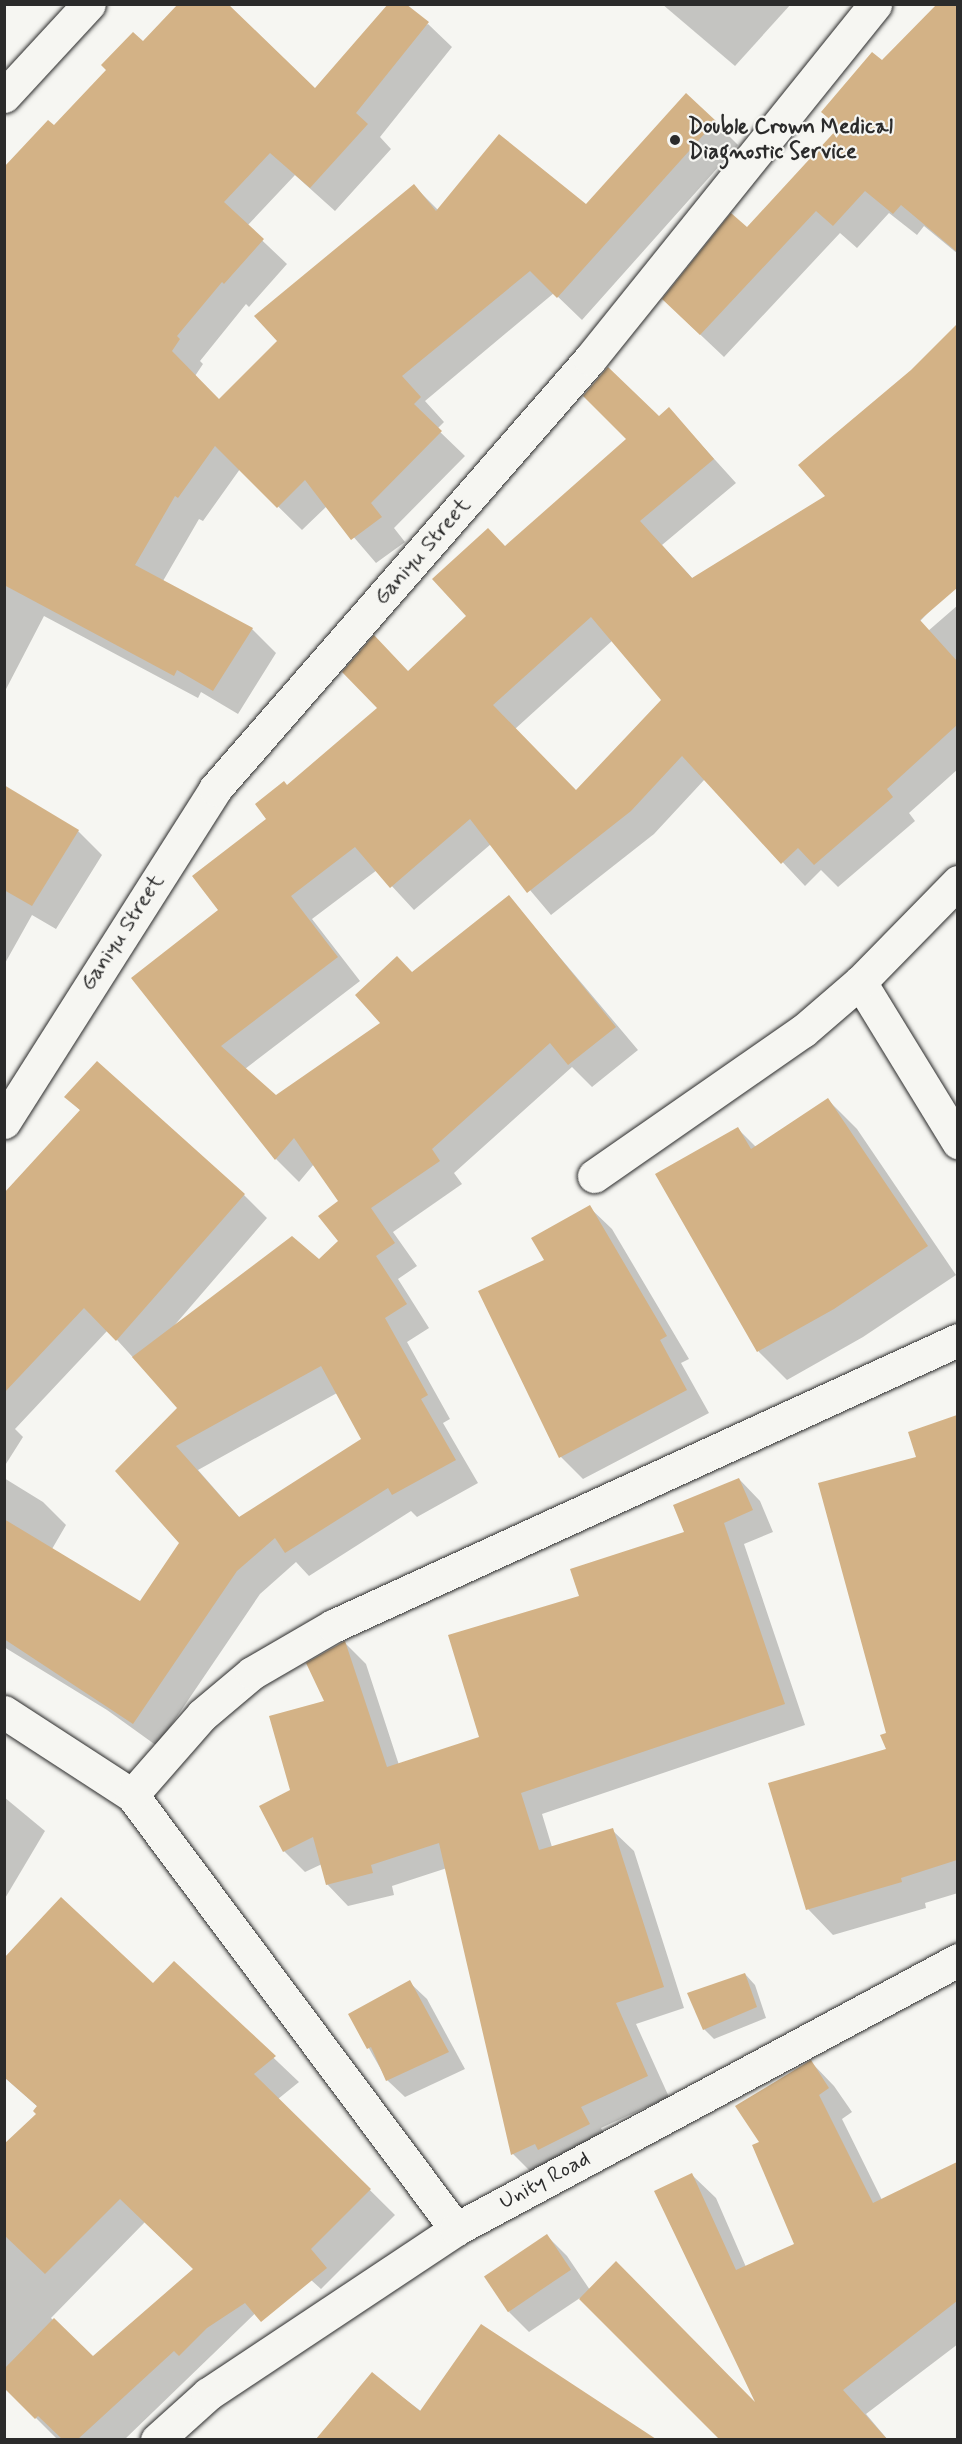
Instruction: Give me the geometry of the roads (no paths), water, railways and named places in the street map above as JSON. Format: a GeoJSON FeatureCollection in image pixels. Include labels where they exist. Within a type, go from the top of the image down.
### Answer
{"type":"FeatureCollection","features":[{"type":"Feature","properties":{"kind":"street"},"geometry":{"type":"LineString","coordinates":[[4,96],[89,4]]}},
{"type":"Feature","properties":{"kind":"street","name":"Ganiyu Street"},"geometry":{"type":"LineString","coordinates":[[4,1122],[215,789],[590,359],[875,4]]}},
{"type":"Feature","properties":{"kind":"street"},"geometry":{"type":"LineString","coordinates":[[594,1176],[803,1031],[860,982],[957,882]]}},
{"type":"Feature","properties":{"kind":"street"},"geometry":{"type":"LineString","coordinates":[[860,982],[957,1142]]}},
{"type":"Feature","properties":{"kind":"street"},"geometry":{"type":"LineString","coordinates":[[132,1795],[219,1701],[252,1673],[333,1626],[957,1340]]}},
{"type":"Feature","properties":{"kind":"street"},"geometry":{"type":"LineString","coordinates":[[4,1712],[132,1795],[456,2229]]}},
{"type":"Feature","properties":{"kind":"street","name":"Unity Road"},"geometry":{"type":"LineString","coordinates":[[157,2439],[208,2394],[456,2229],[957,1960]]}},
{"type":"Feature","properties":{"kind":"place","name":"Double Crown Medical Diagnostic Service"},"geometry":{"type":"Point","coordinates":[675,140]}}]}
